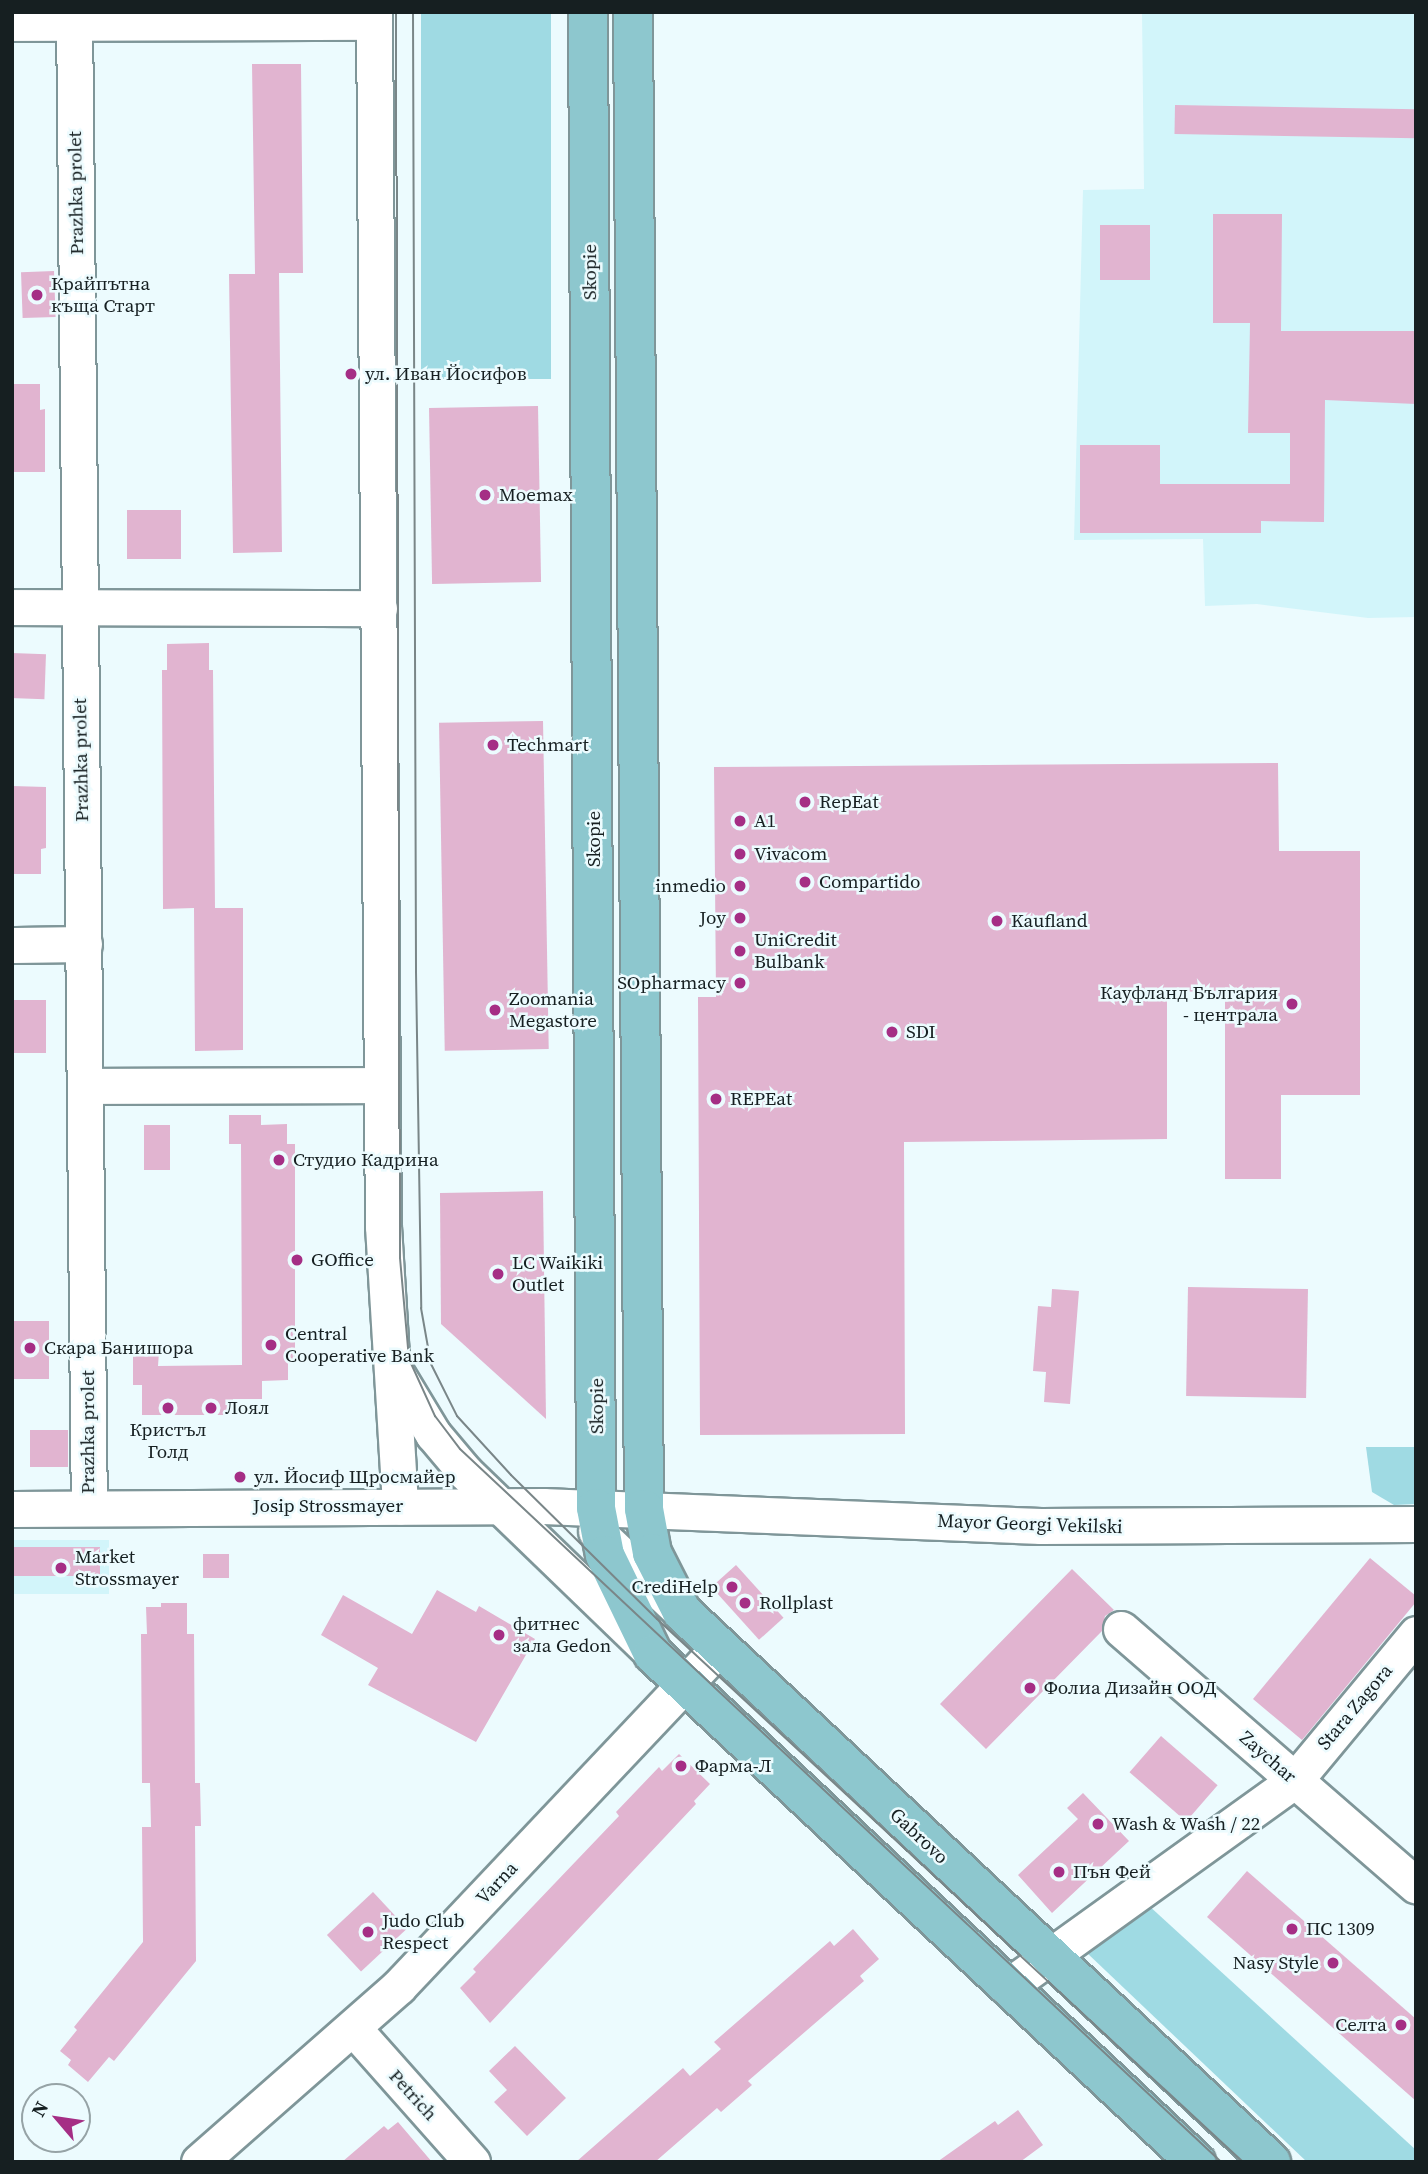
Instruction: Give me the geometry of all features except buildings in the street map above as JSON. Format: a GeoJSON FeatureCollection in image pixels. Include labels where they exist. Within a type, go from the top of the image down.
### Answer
{"type":"FeatureCollection","features":[{"type":"Feature","properties":{"kind":"main road","name":"Skopie"},"geometry":{"type":"LineString","coordinates":[[589,12],[589,1517],[618,1591],[653,1654]]}},
{"type":"Feature","properties":{"kind":"main road"},"geometry":{"type":"LineString","coordinates":[[633,12],[644,1509],[652,1553],[682,1612]]}},
{"type":"Feature","properties":{"kind":"main road","name":"Gabrovo"},"geometry":{"type":"LineString","coordinates":[[682,1612],[1271,2162]]}},
{"type":"Feature","properties":{"kind":"main road"},"geometry":{"type":"LineString","coordinates":[[653,1654],[1196,2162]]}},
{"type":"Feature","properties":{"kind":"street"},"geometry":{"type":"LineString","coordinates":[[12,23],[74,17],[374,17],[384,1291],[400,1506]]}},
{"type":"Feature","properties":{"kind":"street","name":"Prazhka prolet"},"geometry":{"type":"LineString","coordinates":[[74,17],[89,1508]]}},
{"type":"Feature","properties":{"kind":"street"},"geometry":{"type":"LineString","coordinates":[[12,607],[379,608]]}},
{"type":"Feature","properties":{"kind":"street"},"geometry":{"type":"LineString","coordinates":[[12,945],[84,944]]}},
{"type":"Feature","properties":{"kind":"street"},"geometry":{"type":"LineString","coordinates":[[85,1086],[382,1086]]}},
{"type":"Feature","properties":{"kind":"street"},"geometry":{"type":"LineString","coordinates":[[391,1365],[433,1434],[500,1506],[653,1654]]}},
{"type":"Feature","properties":{"kind":"street","name":"Josip Strossmayer"},"geometry":{"type":"LineString","coordinates":[[12,1509],[500,1506],[589,1517],[644,1509]]}},
{"type":"Feature","properties":{"kind":"street","name":"Mayor Georgi Vekilski"},"geometry":{"type":"LineString","coordinates":[[644,1509],[1089,1527],[1416,1524]]}},
{"type":"Feature","properties":{"kind":"street","name":"Gabrovo"},"geometry":{"type":"LineString","coordinates":[[589,1517],[682,1612]]}},
{"type":"Feature","properties":{"kind":"street","name":"Zaychar"},"geometry":{"type":"LineString","coordinates":[[1121,1629],[1416,1885]]}},
{"type":"Feature","properties":{"kind":"street","name":"Stara Zagora"},"geometry":{"type":"LineString","coordinates":[[1007,1987],[1294,1780],[1416,1634]]}},
{"type":"Feature","properties":{"kind":"street","name":"Varna"},"geometry":{"type":"LineString","coordinates":[[199,2162],[354,2029],[719,1648]]}},
{"type":"Feature","properties":{"kind":"street","name":"Petrich"},"geometry":{"type":"LineString","coordinates":[[354,2029],[472,2162]]}},
{"type":"Feature","properties":{"kind":"shaded area"},"geometry":{"type":"Polygon","coordinates":[[[421,12],[551,12],[551,379],[421,379],[421,12]]]}},
{"type":"Feature","properties":{"kind":"shaded area"},"geometry":{"type":"Polygon","coordinates":[[[1142,12],[1416,12],[1416,617],[1368,618],[1257,604],[1205,606],[1203,539],[1074,540],[1083,190],[1144,189],[1142,12]]]}},
{"type":"Feature","properties":{"kind":"shaded area"},"geometry":{"type":"Polygon","coordinates":[[[1366,1447],[1416,1447],[1416,1504],[1394,1505],[1372,1492],[1366,1447]]]}},
{"type":"Feature","properties":{"kind":"shaded area","name":"Market Strossmayer"},"geometry":{"type":"Polygon","coordinates":[[[12,1540],[109,1540],[109,1594],[12,1594],[12,1540]]]}},
{"type":"Feature","properties":{"kind":"shaded area"},"geometry":{"type":"Polygon","coordinates":[[[1147,1904],[1416,2150],[1416,2162],[1307,2162],[1086,1952],[1147,1904]]]}},
{"type":"Feature","properties":{"kind":"tram line"},"geometry":{"type":"LineString","coordinates":[[396,12],[400,1258],[409,1359],[435,1416],[460,1449],[1221,2162]]}},
{"type":"Feature","properties":{"kind":"tram line"},"geometry":{"type":"LineString","coordinates":[[413,12],[416,972],[421,1308],[431,1364],[457,1416],[511,1475],[657,1619],[1243,2162]]}},
{"type":"Feature","properties":{"kind":"place","name":"Крайпътна къща Старт"},"geometry":{"type":"Point","coordinates":[37,295]}},
{"type":"Feature","properties":{"kind":"place","name":"ул. Иван Йосифов"},"geometry":{"type":"Point","coordinates":[351,374]}},
{"type":"Feature","properties":{"kind":"place","name":"Moemax"},"geometry":{"type":"Point","coordinates":[485,495]}},
{"type":"Feature","properties":{"kind":"place","name":"Techmart"},"geometry":{"type":"Point","coordinates":[493,745]}},
{"type":"Feature","properties":{"kind":"place","name":"RepEat"},"geometry":{"type":"Point","coordinates":[805,802]}},
{"type":"Feature","properties":{"kind":"place","name":"A1"},"geometry":{"type":"Point","coordinates":[740,821]}},
{"type":"Feature","properties":{"kind":"place","name":"Vivacom"},"geometry":{"type":"Point","coordinates":[740,854]}},
{"type":"Feature","properties":{"kind":"place","name":"Compartido"},"geometry":{"type":"Point","coordinates":[805,882]}},
{"type":"Feature","properties":{"kind":"place","name":"inmedio"},"geometry":{"type":"Point","coordinates":[740,886]}},
{"type":"Feature","properties":{"kind":"place","name":"Joy"},"geometry":{"type":"Point","coordinates":[740,918]}},
{"type":"Feature","properties":{"kind":"place","name":"Kaufland"},"geometry":{"type":"Point","coordinates":[997,921]}},
{"type":"Feature","properties":{"kind":"place","name":"UniCredit Bulbank"},"geometry":{"type":"Point","coordinates":[740,951]}},
{"type":"Feature","properties":{"kind":"place","name":"SOpharmacy"},"geometry":{"type":"Point","coordinates":[740,983]}},
{"type":"Feature","properties":{"kind":"place","name":"Кауфланд България - централа"},"geometry":{"type":"Point","coordinates":[1292,1004]}},
{"type":"Feature","properties":{"kind":"place","name":"Zoomania Megastore"},"geometry":{"type":"Point","coordinates":[495,1010]}},
{"type":"Feature","properties":{"kind":"place","name":"SDI"},"geometry":{"type":"Point","coordinates":[892,1032]}},
{"type":"Feature","properties":{"kind":"place","name":"REPEat"},"geometry":{"type":"Point","coordinates":[716,1099]}},
{"type":"Feature","properties":{"kind":"place","name":"Студио Кадрина"},"geometry":{"type":"Point","coordinates":[279,1160]}},
{"type":"Feature","properties":{"kind":"place","name":"GOffice"},"geometry":{"type":"Point","coordinates":[297,1260]}},
{"type":"Feature","properties":{"kind":"place","name":"LC Waikiki Outlet"},"geometry":{"type":"Point","coordinates":[498,1274]}},
{"type":"Feature","properties":{"kind":"place","name":"Central Cooperative Bank"},"geometry":{"type":"Point","coordinates":[271,1345]}},
{"type":"Feature","properties":{"kind":"place","name":"Скара Банишора"},"geometry":{"type":"Point","coordinates":[30,1348]}},
{"type":"Feature","properties":{"kind":"place","name":"Кристъл Голд"},"geometry":{"type":"Point","coordinates":[168,1408]}},
{"type":"Feature","properties":{"kind":"place","name":"Лоял"},"geometry":{"type":"Point","coordinates":[211,1408]}},
{"type":"Feature","properties":{"kind":"place","name":"ул. Йосиф Щросмайер"},"geometry":{"type":"Point","coordinates":[240,1477]}},
{"type":"Feature","properties":{"kind":"place","name":"Market Strossmayer"},"geometry":{"type":"Point","coordinates":[61,1568]}},
{"type":"Feature","properties":{"kind":"place","name":"CrediHelp"},"geometry":{"type":"Point","coordinates":[732,1587]}},
{"type":"Feature","properties":{"kind":"place","name":"Rollplast"},"geometry":{"type":"Point","coordinates":[745,1603]}},
{"type":"Feature","properties":{"kind":"place","name":"фитнес зала Gedon"},"geometry":{"type":"Point","coordinates":[499,1635]}},
{"type":"Feature","properties":{"kind":"place","name":"Фолиа Дизайн ООД"},"geometry":{"type":"Point","coordinates":[1030,1688]}},
{"type":"Feature","properties":{"kind":"place","name":"Фарма-Л"},"geometry":{"type":"Point","coordinates":[681,1766]}},
{"type":"Feature","properties":{"kind":"place","name":"Wash & Wash / 22"},"geometry":{"type":"Point","coordinates":[1098,1824]}},
{"type":"Feature","properties":{"kind":"place","name":"Пън Фей"},"geometry":{"type":"Point","coordinates":[1059,1872]}},
{"type":"Feature","properties":{"kind":"place","name":"ПС 1309"},"geometry":{"type":"Point","coordinates":[1292,1929]}},
{"type":"Feature","properties":{"kind":"place","name":"Judo Club Respect"},"geometry":{"type":"Point","coordinates":[368,1932]}},
{"type":"Feature","properties":{"kind":"place","name":"Nasy Style"},"geometry":{"type":"Point","coordinates":[1333,1963]}},
{"type":"Feature","properties":{"kind":"place","name":"Селта"},"geometry":{"type":"Point","coordinates":[1401,2025]}}]}
